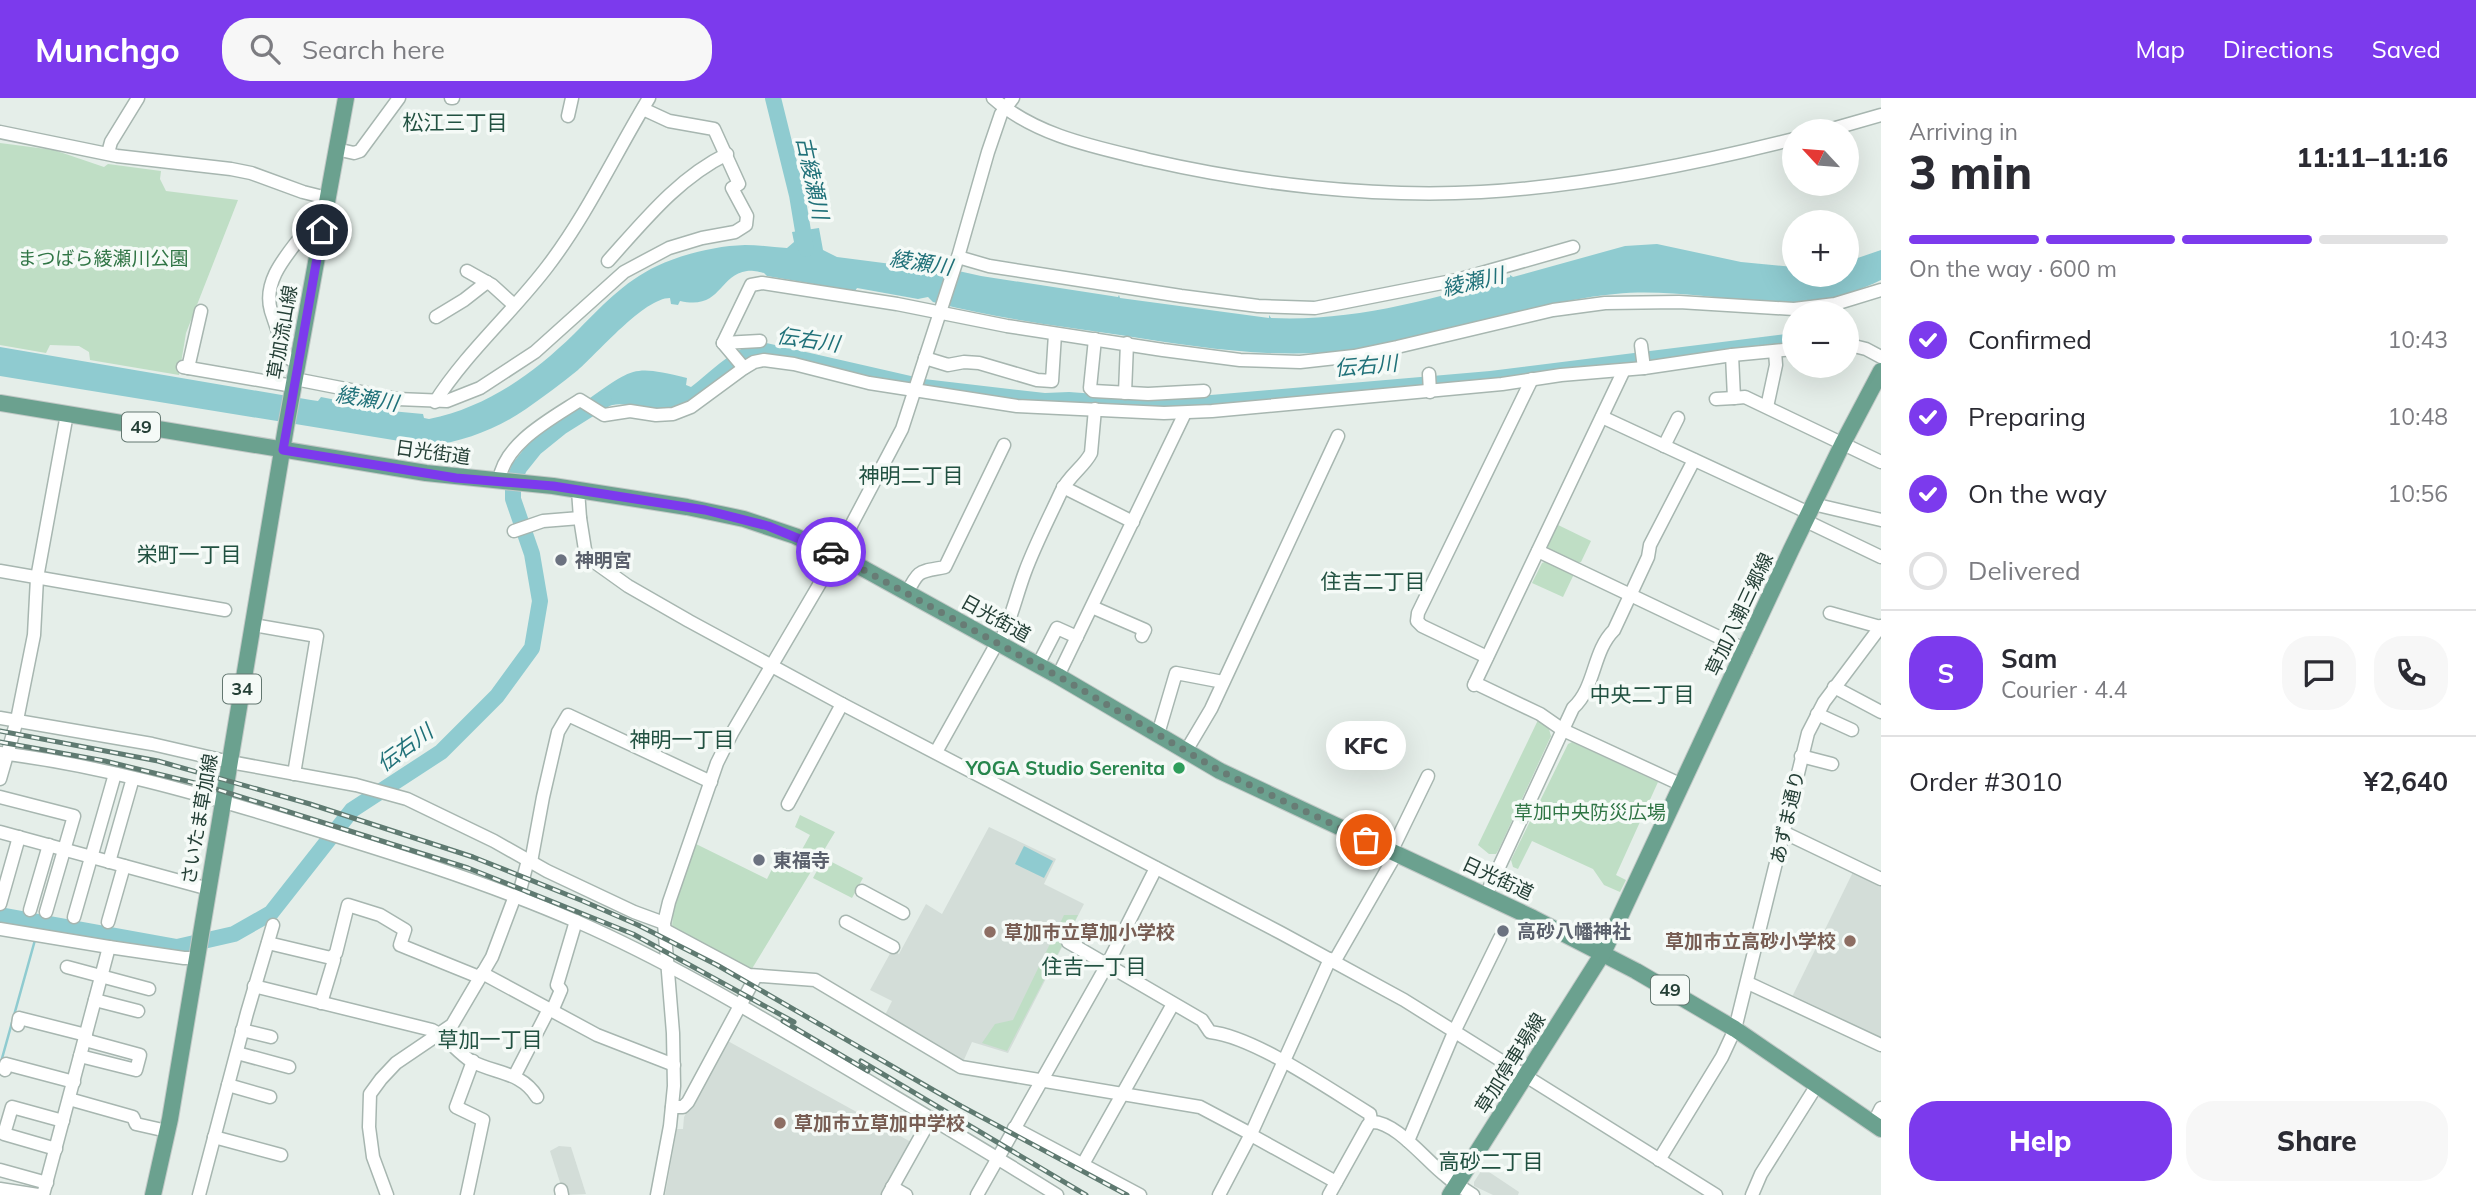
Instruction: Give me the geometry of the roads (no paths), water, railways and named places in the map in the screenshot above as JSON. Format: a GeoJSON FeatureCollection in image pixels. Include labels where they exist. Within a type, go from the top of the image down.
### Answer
{"type":"FeatureCollection","features":[{"type":"Feature","properties":{"kind":"main road","name":"草加流山線"},"geometry":{"type":"LineString","coordinates":[[283,450],[346,98]]}},
{"type":"Feature","properties":{"kind":"main road","name":"草加八潮三郷線"},"geometry":{"type":"LineString","coordinates":[[1603,953],[1809,513],[1881,371]]}},
{"type":"Feature","properties":{"kind":"main road","name":"日光街道"},"geometry":{"type":"LineString","coordinates":[[0,403],[456,478],[578,489],[705,510],[744,519],[795,536],[835,554],[998,643],[1255,789],[1486,895],[1603,953],[1735,1029],[1877,1127]]}},
{"type":"Feature","properties":{"kind":"main road","name":"さいたま草加線"},"geometry":{"type":"LineString","coordinates":[[153,1195],[167,1131],[283,450]]}},
{"type":"Feature","properties":{"kind":"main road","name":"草加停車場線"},"geometry":{"type":"LineString","coordinates":[[1454,1190],[1603,953]]}},
{"type":"Feature","properties":{"kind":"street"},"geometry":{"type":"LineString","coordinates":[[108,153],[111,142],[138,98]]}},
{"type":"Feature","properties":{"kind":"street"},"geometry":{"type":"LineString","coordinates":[[336,149],[354,153],[360,151],[398,98]]}},
{"type":"Feature","properties":{"kind":"street"},"geometry":{"type":"LineString","coordinates":[[568,116],[572,98]]}},
{"type":"Feature","properties":{"kind":"street"},"geometry":{"type":"LineString","coordinates":[[993,98],[1009,103],[1049,132],[1076,142],[1171,165],[1294,183],[1373,191],[1480,191],[1617,177],[1782,142]]}},
{"type":"Feature","properties":{"kind":"street"},"geometry":{"type":"LineString","coordinates":[[657,1195],[672,1107],[674,1065],[665,926],[669,902],[711,782],[732,733],[835,554],[902,429],[957,261],[981,174],[1009,103]]}},
{"type":"Feature","properties":{"kind":"street"},"geometry":{"type":"LineString","coordinates":[[201,311],[185,367],[294,380],[378,396],[437,402],[468,394],[519,364],[562,330],[615,278],[640,262],[685,243],[735,232],[746,225],[747,216],[732,188],[739,184],[714,129],[669,121],[646,104],[570,235],[546,269],[437,402]]}},
{"type":"Feature","properties":{"kind":"street"},"geometry":{"type":"LineString","coordinates":[[1859,121],[1881,115]]}},
{"type":"Feature","properties":{"kind":"street"},"geometry":{"type":"LineString","coordinates":[[0,132],[108,153],[251,173],[327,198]]}},
{"type":"Feature","properties":{"kind":"street"},"geometry":{"type":"LineString","coordinates":[[608,261],[675,188],[704,167],[727,155]]}},
{"type":"Feature","properties":{"kind":"street"},"geometry":{"type":"LineString","coordinates":[[294,380],[269,304],[271,281],[306,230],[322,230]]}},
{"type":"Feature","properties":{"kind":"street"},"geometry":{"type":"LineString","coordinates":[[957,261],[1258,306],[1315,308],[1448,282],[1573,247]]}},
{"type":"Feature","properties":{"kind":"street"},"geometry":{"type":"LineString","coordinates":[[467,271],[487,282],[514,305]]}},
{"type":"Feature","properties":{"kind":"street"},"geometry":{"type":"LineString","coordinates":[[436,317],[487,282]]}},
{"type":"Feature","properties":{"kind":"street"},"geometry":{"type":"LineString","coordinates":[[727,348],[751,285],[762,283],[941,310],[1055,334],[1240,360],[1300,362],[1397,348],[1553,310],[1605,303],[1679,302],[1794,309],[1835,304],[1881,290]]}},
{"type":"Feature","properties":{"kind":"street"},"geometry":{"type":"LineString","coordinates":[[925,358],[948,365],[979,363],[1037,380],[1052,381],[1055,334]]}},
{"type":"Feature","properties":{"kind":"street"},"geometry":{"type":"LineString","coordinates":[[936,752],[1010,624],[1028,564],[1063,487],[1091,453],[1090,388],[1095,339]]}},
{"type":"Feature","properties":{"kind":"street"},"geometry":{"type":"LineString","coordinates":[[727,348],[760,341]]}},
{"type":"Feature","properties":{"kind":"street"},"geometry":{"type":"LineString","coordinates":[[1125,393],[1128,343]]}},
{"type":"Feature","properties":{"kind":"street"},"geometry":{"type":"LineString","coordinates":[[1859,347],[1881,358]]}},
{"type":"Feature","properties":{"kind":"street"},"geometry":{"type":"LineString","coordinates":[[727,348],[744,368]]}},
{"type":"Feature","properties":{"kind":"street"},"geometry":{"type":"LineString","coordinates":[[1641,348],[1643,367]]}},
{"type":"Feature","properties":{"kind":"street"},"geometry":{"type":"LineString","coordinates":[[1092,401],[1185,413],[1502,384],[1782,350]]}},
{"type":"Feature","properties":{"kind":"street"},"geometry":{"type":"LineString","coordinates":[[1767,407],[1776,365],[1775,351]]}},
{"type":"Feature","properties":{"kind":"street"},"geometry":{"type":"LineString","coordinates":[[1732,355],[1734,398]]}},
{"type":"Feature","properties":{"kind":"street"},"geometry":{"type":"LineString","coordinates":[[502,481],[501,470],[526,438],[581,401],[604,415],[630,411],[656,415],[673,414],[691,407],[754,362],[776,361],[859,381],[1017,406],[1092,401],[1125,393],[1204,391]]}},
{"type":"Feature","properties":{"kind":"street"},"geometry":{"type":"LineString","coordinates":[[1624,370],[1474,684],[1540,714],[1563,730],[1682,785]]}},
{"type":"Feature","properties":{"kind":"street"},"geometry":{"type":"LineString","coordinates":[[1429,374],[1430,391]]}},
{"type":"Feature","properties":{"kind":"street"},"geometry":{"type":"LineString","coordinates":[[1487,657],[1422,626],[1417,621],[1418,612],[1532,379]]}},
{"type":"Feature","properties":{"kind":"street"},"geometry":{"type":"LineString","coordinates":[[1716,399],[1745,397],[1881,462]]}},
{"type":"Feature","properties":{"kind":"street"},"geometry":{"type":"LineString","coordinates":[[1058,676],[1185,413]]}},
{"type":"Feature","properties":{"kind":"street"},"geometry":{"type":"LineString","coordinates":[[0,779],[4,753],[17,720],[34,635],[37,578],[66,414]]}},
{"type":"Feature","properties":{"kind":"street"},"geometry":{"type":"LineString","coordinates":[[1602,417],[1809,513],[1881,557]]}},
{"type":"Feature","properties":{"kind":"street"},"geometry":{"type":"LineString","coordinates":[[1664,446],[1678,418]]}},
{"type":"Feature","properties":{"kind":"street"},"geometry":{"type":"LineString","coordinates":[[1186,751],[1210,709],[1338,436]]}},
{"type":"Feature","properties":{"kind":"street"},"geometry":{"type":"LineString","coordinates":[[907,593],[921,572],[945,567],[1004,445]]}},
{"type":"Feature","properties":{"kind":"street"},"geometry":{"type":"LineString","coordinates":[[1486,895],[1573,708],[1581,700],[1591,680],[1593,667],[1607,637],[1614,630],[1648,557],[1650,545],[1694,460]]}},
{"type":"Feature","properties":{"kind":"street"},"geometry":{"type":"LineString","coordinates":[[1063,487],[1133,522]]}},
{"type":"Feature","properties":{"kind":"street"},"geometry":{"type":"LineString","coordinates":[[578,489],[586,556],[648,598],[842,704],[1332,960],[1455,1031],[1716,1195]]}},
{"type":"Feature","properties":{"kind":"street"},"geometry":{"type":"LineString","coordinates":[[1809,513],[1881,520]]}},
{"type":"Feature","properties":{"kind":"street"},"geometry":{"type":"LineString","coordinates":[[514,531],[543,521],[580,518]]}},
{"type":"Feature","properties":{"kind":"street"},"geometry":{"type":"LineString","coordinates":[[1538,551],[1746,650]]}},
{"type":"Feature","properties":{"kind":"street"},"geometry":{"type":"LineString","coordinates":[[0,571],[225,610]]}},
{"type":"Feature","properties":{"kind":"street"},"geometry":{"type":"LineString","coordinates":[[1092,607],[1144,630],[1142,636]]}},
{"type":"Feature","properties":{"kind":"street"},"geometry":{"type":"LineString","coordinates":[[1830,612],[1881,626]]}},
{"type":"Feature","properties":{"kind":"street"},"geometry":{"type":"LineString","coordinates":[[253,625],[317,636],[294,774]]}},
{"type":"Feature","properties":{"kind":"street","name":"あずま通り"},"geometry":{"type":"LineString","coordinates":[[1659,1160],[1722,1057],[1735,1029],[1801,755],[1817,714],[1834,687],[1881,626]]}},
{"type":"Feature","properties":{"kind":"street"},"geometry":{"type":"LineString","coordinates":[[1038,665],[1056,628],[1077,637]]}},
{"type":"Feature","properties":{"kind":"street"},"geometry":{"type":"LineString","coordinates":[[1158,734],[1176,673],[1223,681]]}},
{"type":"Feature","properties":{"kind":"street"},"geometry":{"type":"LineString","coordinates":[[1834,687],[1881,712]]}},
{"type":"Feature","properties":{"kind":"street"},"geometry":{"type":"LineString","coordinates":[[788,804],[842,704]]}},
{"type":"Feature","properties":{"kind":"street"},"geometry":{"type":"LineString","coordinates":[[1817,714],[1853,730]]}},
{"type":"Feature","properties":{"kind":"street"},"geometry":{"type":"LineString","coordinates":[[387,1195],[373,1157],[369,1127],[370,1094],[396,1063],[452,1025],[492,957],[530,861],[558,732],[568,715],[711,782]]}},
{"type":"Feature","properties":{"kind":"street"},"geometry":{"type":"LineString","coordinates":[[0,718],[108,735],[392,794],[418,804],[665,926],[749,975],[816,980],[961,1067],[1199,1107],[1336,1182]]}},
{"type":"Feature","properties":{"kind":"street"},"geometry":{"type":"LineString","coordinates":[[4,753],[116,774],[223,801],[428,863],[576,921],[739,1004],[1057,1195]]}},
{"type":"Feature","properties":{"kind":"street"},"geometry":{"type":"LineString","coordinates":[[1801,755],[1832,764]]}},
{"type":"Feature","properties":{"kind":"street"},"geometry":{"type":"LineString","coordinates":[[74,917],[116,774]]}},
{"type":"Feature","properties":{"kind":"street"},"geometry":{"type":"LineString","coordinates":[[1219,1195],[1251,1135],[1332,960],[1393,853],[1428,776]]}},
{"type":"Feature","properties":{"kind":"street"},"geometry":{"type":"LineString","coordinates":[[109,862],[133,778]]}},
{"type":"Feature","properties":{"kind":"street"},"geometry":{"type":"LineString","coordinates":[[0,797],[75,816],[46,912]]}},
{"type":"Feature","properties":{"kind":"street"},"geometry":{"type":"LineString","coordinates":[[0,832],[209,889]]}},
{"type":"Feature","properties":{"kind":"street"},"geometry":{"type":"LineString","coordinates":[[1783,832],[1881,879]]}},
{"type":"Feature","properties":{"kind":"street"},"geometry":{"type":"LineString","coordinates":[[0,904],[19,837]]}},
{"type":"Feature","properties":{"kind":"street"},"geometry":{"type":"LineString","coordinates":[[30,910],[49,845]]}},
{"type":"Feature","properties":{"kind":"street"},"geometry":{"type":"LineString","coordinates":[[108,922],[124,866]]}},
{"type":"Feature","properties":{"kind":"street"},"geometry":{"type":"LineString","coordinates":[[977,1195],[1107,965],[1156,868]]}},
{"type":"Feature","properties":{"kind":"street"},"geometry":{"type":"LineString","coordinates":[[862,891],[902,913]]}},
{"type":"Feature","properties":{"kind":"street"},"geometry":{"type":"LineString","coordinates":[[331,958],[336,953],[348,905],[380,915],[405,930],[400,945],[481,975],[597,1035],[674,1065]]}},
{"type":"Feature","properties":{"kind":"street"},"geometry":{"type":"LineString","coordinates":[[515,1075],[561,990],[557,985],[576,921]]}},
{"type":"Feature","properties":{"kind":"street"},"geometry":{"type":"LineString","coordinates":[[846,922],[893,947]]}},
{"type":"Feature","properties":{"kind":"street"},"geometry":{"type":"LineString","coordinates":[[200,1195],[254,986],[273,925]]}},
{"type":"Feature","properties":{"kind":"street"},"geometry":{"type":"LineString","coordinates":[[0,929],[197,958]]}},
{"type":"Feature","properties":{"kind":"street"},"geometry":{"type":"LineString","coordinates":[[1408,1142],[1455,1031],[1500,938]]}},
{"type":"Feature","properties":{"kind":"street"},"geometry":{"type":"LineString","coordinates":[[1068,942],[1202,1020],[1210,1032],[1227,1034],[1284,1063],[1370,1114],[1371,1122],[1329,1195]]}},
{"type":"Feature","properties":{"kind":"street"},"geometry":{"type":"LineString","coordinates":[[268,943],[334,960],[321,1003]]}},
{"type":"Feature","properties":{"kind":"street"},"geometry":{"type":"LineString","coordinates":[[0,1170],[45,1189],[109,947]]}},
{"type":"Feature","properties":{"kind":"street"},"geometry":{"type":"LineString","coordinates":[[67,967],[149,989]]}},
{"type":"Feature","properties":{"kind":"street"},"geometry":{"type":"LineString","coordinates":[[672,1107],[683,1107],[688,1102],[756,976]]}},
{"type":"Feature","properties":{"kind":"street"},"geometry":{"type":"LineString","coordinates":[[1748,983],[1881,1045]]}},
{"type":"Feature","properties":{"kind":"street"},"geometry":{"type":"LineString","coordinates":[[254,986],[438,1033],[472,1061],[488,1069],[515,1075],[532,1088],[537,1097]]}},
{"type":"Feature","properties":{"kind":"street"},"geometry":{"type":"LineString","coordinates":[[95,1000],[138,1011]]}},
{"type":"Feature","properties":{"kind":"street"},"geometry":{"type":"LineString","coordinates":[[1083,1164],[1173,1004]]}},
{"type":"Feature","properties":{"kind":"street"},"geometry":{"type":"LineString","coordinates":[[18,1025],[19,1018],[140,1055],[136,1070],[80,1056]]}},
{"type":"Feature","properties":{"kind":"street"},"geometry":{"type":"LineString","coordinates":[[243,1030],[271,1037]]}},
{"type":"Feature","properties":{"kind":"street"},"geometry":{"type":"LineString","coordinates":[[237,1054],[289,1067]]}},
{"type":"Feature","properties":{"kind":"street"},"geometry":{"type":"LineString","coordinates":[[467,1195],[483,1120],[456,1107],[472,1061]]}},
{"type":"Feature","properties":{"kind":"street"},"geometry":{"type":"LineString","coordinates":[[5,1070],[6,1064],[74,1082]]}},
{"type":"Feature","properties":{"kind":"street"},"geometry":{"type":"LineString","coordinates":[[228,1085],[270,1097]]}},
{"type":"Feature","properties":{"kind":"street"},"geometry":{"type":"LineString","coordinates":[[1752,1195],[1761,1174],[1817,1085]]}},
{"type":"Feature","properties":{"kind":"street"},"geometry":{"type":"LineString","coordinates":[[69,1099],[133,1117],[136,1124],[167,1131]]}},
{"type":"Feature","properties":{"kind":"street"},"geometry":{"type":"LineString","coordinates":[[56,1149],[4,1134],[12,1107],[63,1121]]}},
{"type":"Feature","properties":{"kind":"street"},"geometry":{"type":"LineString","coordinates":[[1877,1127],[1881,1108]]}},
{"type":"Feature","properties":{"kind":"street"},"geometry":{"type":"LineString","coordinates":[[906,1195],[890,1191],[931,1118]]}},
{"type":"Feature","properties":{"kind":"street"},"geometry":{"type":"LineString","coordinates":[[1371,1122],[1377,1121],[1393,1129],[1454,1190],[1473,1195]]}},
{"type":"Feature","properties":{"kind":"street"},"geometry":{"type":"LineString","coordinates":[[1014,1128],[1140,1195]]}},
{"type":"Feature","properties":{"kind":"street"},"geometry":{"type":"LineString","coordinates":[[214,1137],[281,1155]]}},
{"type":"Feature","properties":{"kind":"street"},"geometry":{"type":"LineString","coordinates":[[0,1189],[36,1195]]}},
{"type":"Feature","properties":{"kind":"water"},"geometry":{"type":"Polygon","coordinates":[[[819,228],[823,250],[837,257],[938,270],[945,268],[981,276],[1118,297],[1119,295],[1120,298],[1269,318],[1269,315],[1271,318],[1301,318],[1362,313],[1452,293],[1510,275],[1513,277],[1625,246],[1657,244],[1741,262],[1782,266],[1782,287],[1859,287],[1859,258],[1881,250],[1881,280],[1841,296],[1814,301],[1758,301],[1669,293],[1582,298],[1384,345],[1293,354],[1207,348],[1049,325],[956,308],[933,302],[928,297],[918,299],[857,288],[855,291],[749,271],[737,274],[704,301],[680,301],[678,305],[671,304],[670,298],[659,300],[635,316],[578,370],[515,416],[480,433],[430,446],[0,376],[0,347],[311,400],[318,401],[321,397],[391,411],[423,414],[424,418],[429,419],[470,406],[508,387],[558,349],[603,305],[645,272],[688,254],[722,247],[745,245],[787,248],[794,242],[792,232],[819,228]]]}},
{"type":"Feature","properties":{"kind":"water"},"geometry":{"type":"Polygon","coordinates":[[[1782,334],[1782,346],[1501,380],[1184,409],[1031,403],[909,386],[768,354],[758,355],[686,404],[669,409],[656,410],[621,404],[603,409],[590,398],[616,380],[645,370],[687,378],[686,385],[691,387],[742,348],[762,342],[924,379],[1045,393],[1069,392],[1164,399],[1490,371],[1782,334]]]}},
{"type":"Feature","properties":{"kind":"water"},"geometry":{"type":"Polygon","coordinates":[[[1024,846],[1053,861],[1044,878],[1015,864],[1024,846]]]}},
{"type":"Feature","properties":{"kind":"waterway","name":"古綾瀬川"},"geometry":{"type":"LineString","coordinates":[[773,98],[797,195],[806,249]]}},
{"type":"Feature","properties":{"kind":"waterway","name":"伝右川"},"geometry":{"type":"LineString","coordinates":[[0,915],[177,947],[234,934],[271,913],[352,810],[441,752],[497,696],[532,648],[540,601],[532,554],[513,499],[513,484],[519,468],[535,448],[561,427],[604,400]]}},
{"type":"Feature","properties":{"kind":"waterway","name":"伝右川"},"geometry":{"type":"LineString","coordinates":[[37,930],[40,922]]}},
{"type":"Feature","properties":{"kind":"waterway"},"geometry":{"type":"LineString","coordinates":[[1,1062],[35,940]]}},
{"type":"Feature","properties":{"kind":"railway"},"geometry":{"type":"LineString","coordinates":[[0,731],[158,761],[310,804],[473,857],[583,901],[717,965],[961,1106],[1127,1195]]}},
{"type":"Feature","properties":{"kind":"railway"},"geometry":{"type":"LineString","coordinates":[[0,742],[105,761],[203,785],[468,868],[633,934],[794,1022]]}},
{"type":"Feature","properties":{"kind":"railway"},"geometry":{"type":"LineString","coordinates":[[783,1021],[868,1071]]}},
{"type":"Feature","properties":{"kind":"railway"},"geometry":{"type":"LineString","coordinates":[[861,1061],[1086,1195]]}},
{"type":"Feature","properties":{"kind":"place","name":"神明宮"},"geometry":{"type":"Point","coordinates":[561,560]}},
{"type":"Feature","properties":{"kind":"place","name":"YOGA Studio Serenita"},"geometry":{"type":"Point","coordinates":[1179,768]}},
{"type":"Feature","properties":{"kind":"place","name":"KFC"},"geometry":{"type":"Point","coordinates":[1366,840]}},
{"type":"Feature","properties":{"kind":"place","name":"東福寺"},"geometry":{"type":"Point","coordinates":[759,860]}},
{"type":"Feature","properties":{"kind":"place","name":"高砂八幡神社"},"geometry":{"type":"Point","coordinates":[1503,931]}},
{"type":"Feature","properties":{"kind":"place","name":"草加市立草加小学校"},"geometry":{"type":"Point","coordinates":[990,932]}},
{"type":"Feature","properties":{"kind":"place","name":"草加市立高砂小学校"},"geometry":{"type":"Point","coordinates":[1850,941]}},
{"type":"Feature","properties":{"kind":"place","name":"草加市立草加中学校"},"geometry":{"type":"Point","coordinates":[780,1123]}},
{"type":"Feature","properties":{"kind":"district","name":"松江三丁目"},"geometry":{"type":"Point","coordinates":[455,123]}},
{"type":"Feature","properties":{"kind":"district","name":"神明二丁目"},"geometry":{"type":"Point","coordinates":[911,476]}},
{"type":"Feature","properties":{"kind":"district","name":"栄町一丁目"},"geometry":{"type":"Point","coordinates":[189,555]}},
{"type":"Feature","properties":{"kind":"district","name":"住吉二丁目"},"geometry":{"type":"Point","coordinates":[1373,582]}},
{"type":"Feature","properties":{"kind":"district","name":"中央二丁目"},"geometry":{"type":"Point","coordinates":[1642,695]}},
{"type":"Feature","properties":{"kind":"district","name":"神明一丁目"},"geometry":{"type":"Point","coordinates":[682,740]}},
{"type":"Feature","properties":{"kind":"district","name":"住吉一丁目"},"geometry":{"type":"Point","coordinates":[1094,967]}},
{"type":"Feature","properties":{"kind":"district","name":"草加一丁目"},"geometry":{"type":"Point","coordinates":[490,1040]}},
{"type":"Feature","properties":{"kind":"district","name":"高砂二丁目"},"geometry":{"type":"Point","coordinates":[1491,1162]}},
{"type":"Feature","properties":{"kind":"park label","name":"まつばら綾瀬川公園"},"geometry":{"type":"Point","coordinates":[103,258]}},
{"type":"Feature","properties":{"kind":"park label","name":"草加中央防災広場"},"geometry":{"type":"Point","coordinates":[1590,812]}},
{"type":"Feature","properties":{"kind":"water label","name":"綾瀬川"},"geometry":{"type":"Point","coordinates":[921,263]}},
{"type":"Feature","properties":{"kind":"water label","name":"綾瀬川"},"geometry":{"type":"Point","coordinates":[1473,282]}},
{"type":"Feature","properties":{"kind":"water label","name":"綾瀬川"},"geometry":{"type":"Point","coordinates":[367,399]}}]}
